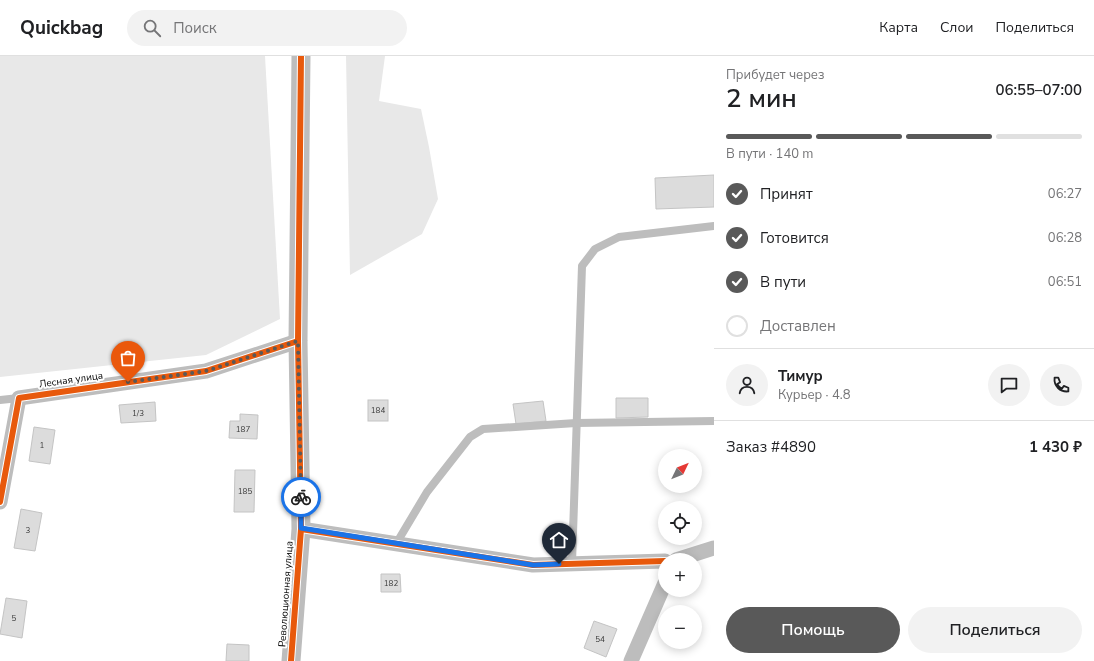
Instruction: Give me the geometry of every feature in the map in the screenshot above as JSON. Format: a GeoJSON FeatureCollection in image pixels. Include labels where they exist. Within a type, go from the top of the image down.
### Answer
{"type":"FeatureCollection","features":[{"type":"Feature","properties":{"kind":"street","name":"Революционная улица"},"geometry":{"type":"LineString","coordinates":[[291,661],[301,528],[298,339],[301,56]]}},
{"type":"Feature","properties":{"kind":"street","name":"Лесная улица"},"geometry":{"type":"LineString","coordinates":[[19,398],[206,371],[298,339]]}},
{"type":"Feature","properties":{"kind":"street"},"geometry":{"type":"LineString","coordinates":[[0,502],[19,398]]}},
{"type":"Feature","properties":{"kind":"street"},"geometry":{"type":"LineString","coordinates":[[301,528],[533,565],[658,560]]}},
{"type":"Feature","properties":{"kind":"street"},"geometry":{"type":"LineString","coordinates":[[698,553],[714,548]]}},
{"type":"Feature","properties":{"kind":"street"},"geometry":{"type":"LineString","coordinates":[[631,661],[659,597]]}},
{"type":"Feature","properties":{"kind":"lane"},"geometry":{"type":"LineString","coordinates":[[572,563],[582,266],[596,249],[619,237],[714,226]]}},
{"type":"Feature","properties":{"kind":"lane"},"geometry":{"type":"LineString","coordinates":[[0,400],[19,398]]}},
{"type":"Feature","properties":{"kind":"lane"},"geometry":{"type":"LineString","coordinates":[[396,544],[427,492],[470,437],[483,430],[576,423],[714,421]]}},
{"type":"Feature","properties":{"kind":"shaded area"},"geometry":{"type":"Polygon","coordinates":[[[0,56],[265,56],[280,319],[206,355],[0,377],[0,56]]]}},
{"type":"Feature","properties":{"kind":"shaded area"},"geometry":{"type":"Polygon","coordinates":[[[346,56],[385,56],[379,101],[421,109],[438,199],[422,234],[350,275],[346,56]]]}},
{"type":"Feature","properties":{"kind":"building"},"geometry":{"type":"Polygon","coordinates":[[[714,175],[714,207],[656,209],[655,178],[714,175]]]}},
{"type":"Feature","properties":{"kind":"building"},"geometry":{"type":"Polygon","coordinates":[[[616,398],[648,398],[648,417],[616,418],[616,398]]]}},
{"type":"Feature","properties":{"kind":"building"},"geometry":{"type":"Polygon","coordinates":[[[368,400],[388,400],[388,421],[368,421],[368,400]]]}},
{"type":"Feature","properties":{"kind":"building"},"geometry":{"type":"Polygon","coordinates":[[[543,401],[546,421],[516,424],[513,404],[543,401]]]}},
{"type":"Feature","properties":{"kind":"building"},"geometry":{"type":"Polygon","coordinates":[[[155,402],[156,421],[121,423],[119,405],[155,402]]]}},
{"type":"Feature","properties":{"kind":"building"},"geometry":{"type":"Polygon","coordinates":[[[240,414],[258,415],[257,439],[229,438],[230,421],[240,421],[240,414]]]}},
{"type":"Feature","properties":{"kind":"building"},"geometry":{"type":"Polygon","coordinates":[[[34,427],[55,430],[50,464],[29,461],[34,427]]]}},
{"type":"Feature","properties":{"kind":"building"},"geometry":{"type":"Polygon","coordinates":[[[235,470],[255,470],[254,512],[234,512],[235,470]]]}},
{"type":"Feature","properties":{"kind":"building"},"geometry":{"type":"Polygon","coordinates":[[[21,509],[42,513],[35,551],[14,548],[21,509]]]}},
{"type":"Feature","properties":{"kind":"building"},"geometry":{"type":"Polygon","coordinates":[[[381,574],[400,574],[401,592],[381,592],[381,574]]]}},
{"type":"Feature","properties":{"kind":"building"},"geometry":{"type":"Polygon","coordinates":[[[6,598],[27,601],[22,638],[0,634],[6,598]]]}},
{"type":"Feature","properties":{"kind":"building"},"geometry":{"type":"Polygon","coordinates":[[[594,621],[617,629],[606,657],[584,648],[594,621]]]}},
{"type":"Feature","properties":{"kind":"building"},"geometry":{"type":"Polygon","coordinates":[[[227,644],[249,645],[249,661],[226,661],[227,644]]]}},
{"type":"Feature","properties":{"kind":"cycle path"},"geometry":{"type":"LineString","coordinates":[[291,661],[301,529],[298,341],[301,56]]}},
{"type":"Feature","properties":{"kind":"cycle path"},"geometry":{"type":"LineString","coordinates":[[0,502],[19,398],[206,371],[298,341]]}},
{"type":"Feature","properties":{"kind":"cycle path"},"geometry":{"type":"LineString","coordinates":[[301,529],[533,565],[658,561]]}},
{"type":"Feature","properties":{"kind":"way so far"},"geometry":{"type":"LineString","coordinates":[[128,382],[206,371],[298,341],[301,497]]}},
{"type":"Feature","properties":{"kind":"route"},"geometry":{"type":"LineString","coordinates":[[301,497],[301,528],[533,565],[559,564]]}}]}
